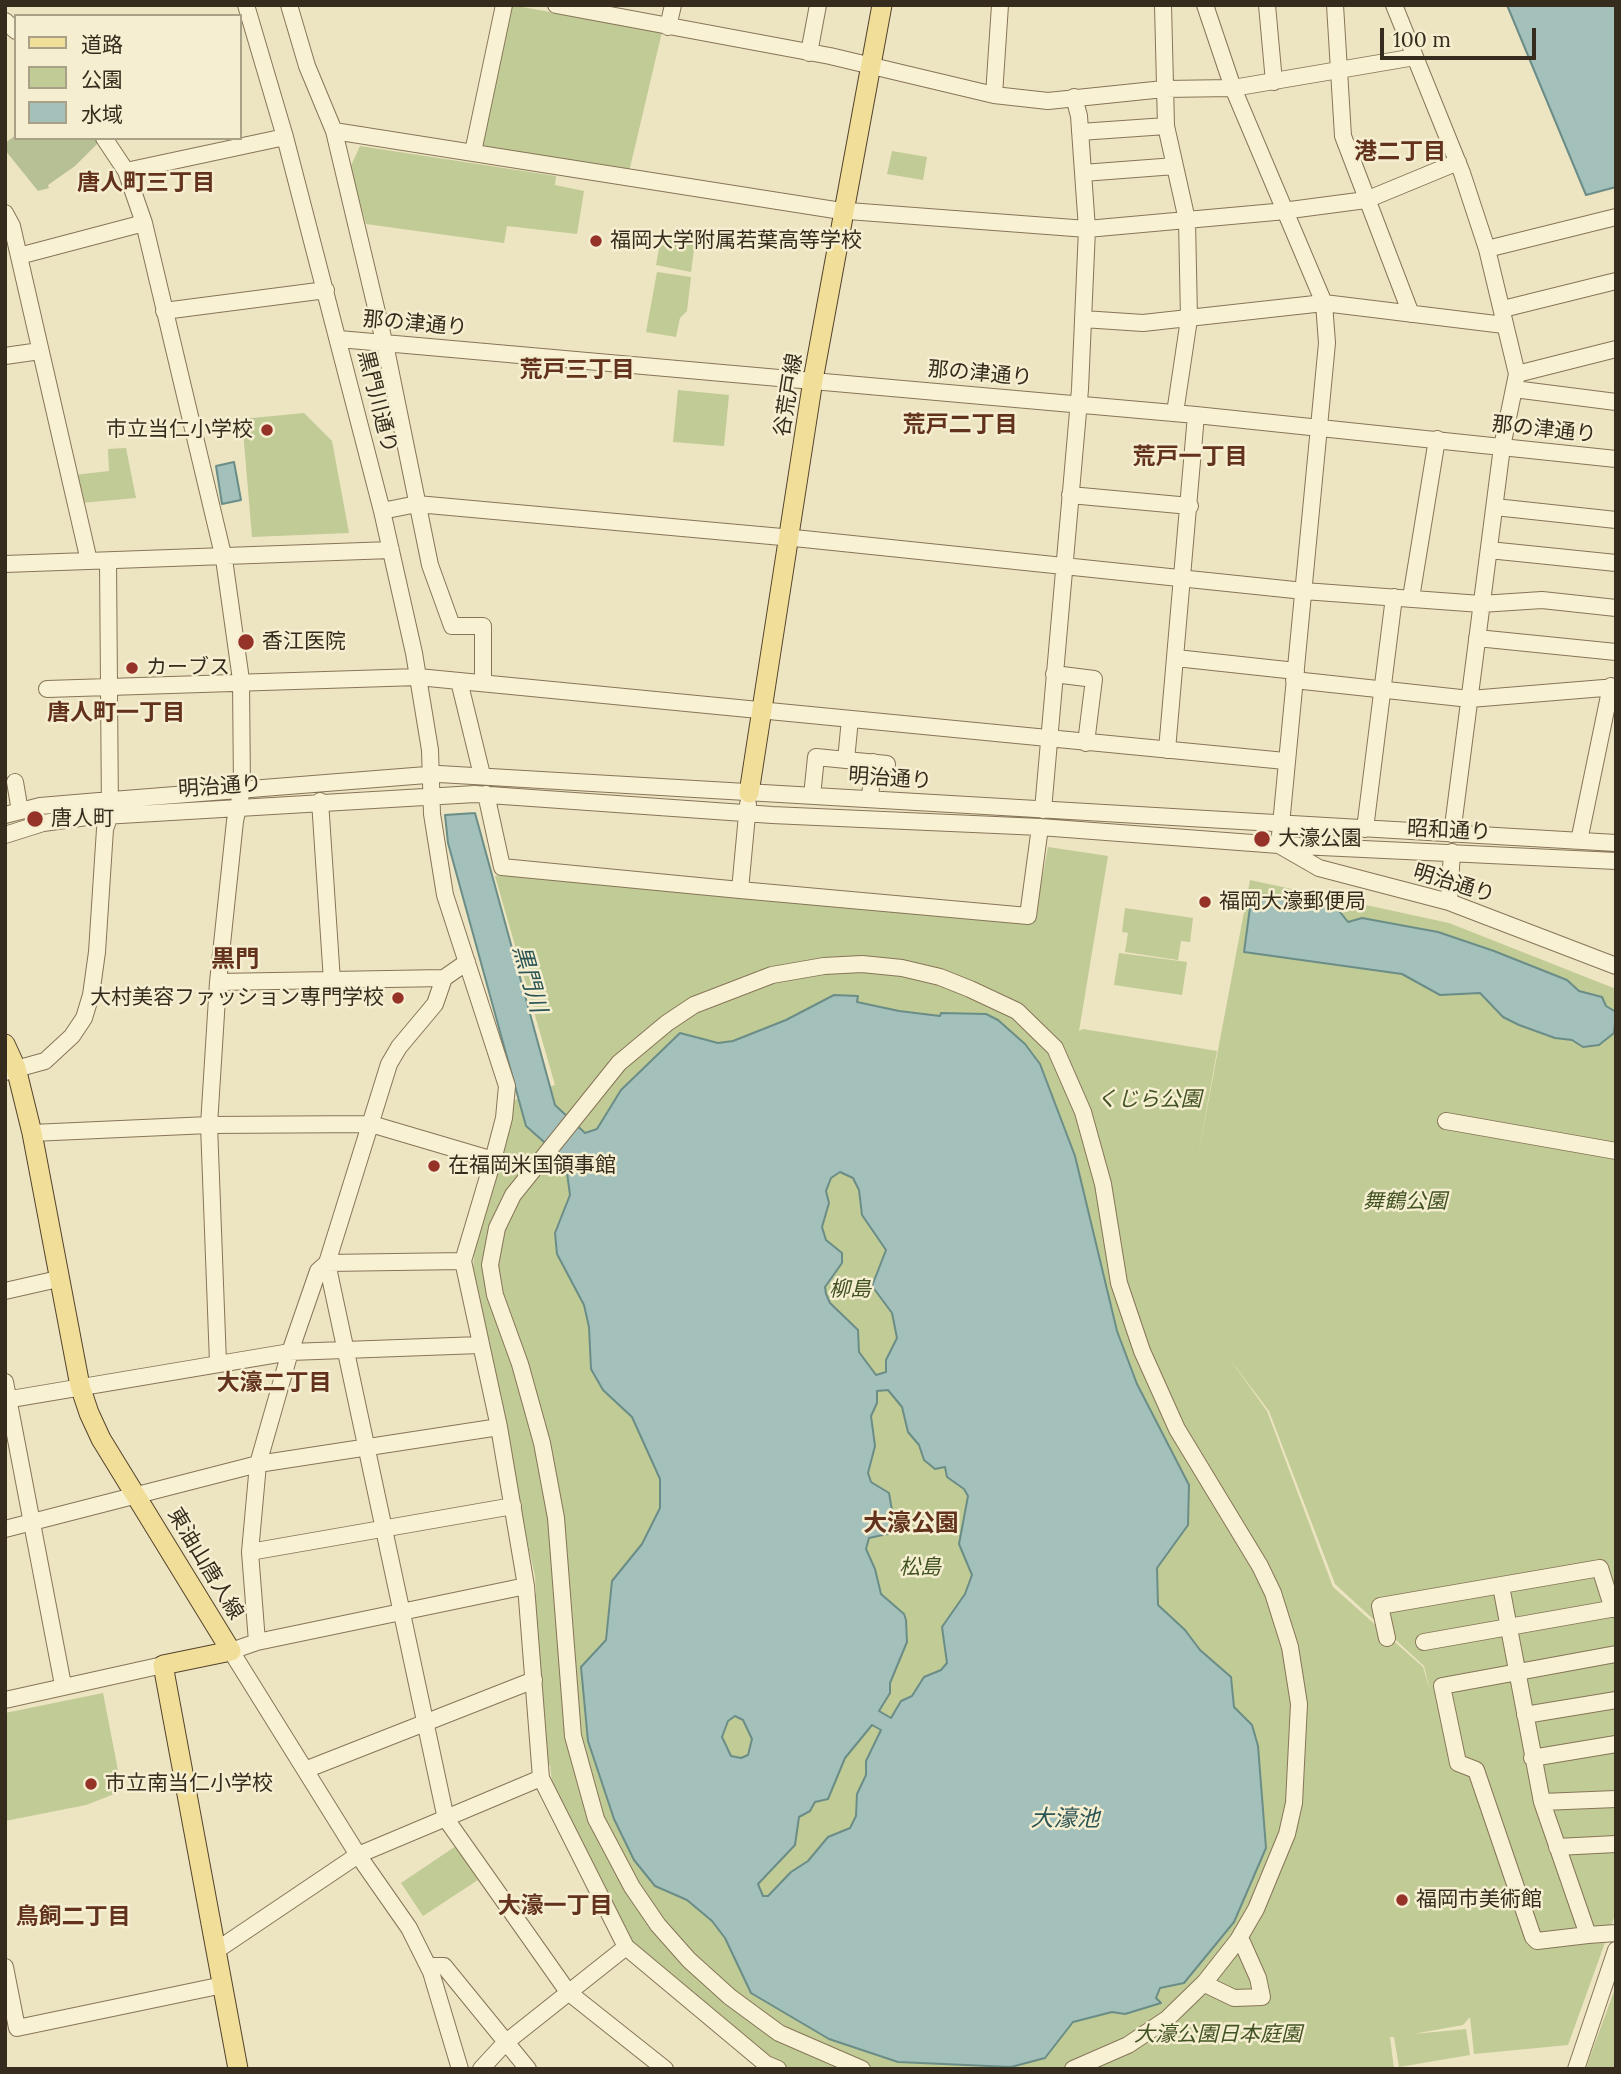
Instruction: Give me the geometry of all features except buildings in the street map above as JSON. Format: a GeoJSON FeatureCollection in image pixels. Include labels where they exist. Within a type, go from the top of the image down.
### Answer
{"type":"FeatureCollection","features":[{"type":"Feature","properties":{"kind":"main road","name":"谷荒戸線"},"geometry":{"type":"LineString","coordinates":[[748,802],[760,710],[790,539],[813,380],[881,5]]}},
{"type":"Feature","properties":{"kind":"main road","name":"東油山唐人線"},"geometry":{"type":"LineString","coordinates":[[5,1045],[32,1133],[80,1386],[101,1439],[138,1495],[231,1651],[163,1665]]}},
{"type":"Feature","properties":{"kind":"main road"},"geometry":{"type":"LineString","coordinates":[[163,1665],[238,2069]]}},
{"type":"Feature","properties":{"kind":"street","name":"黒門川通り"},"geometry":{"type":"LineString","coordinates":[[246,5],[326,290],[391,550],[436,774],[435,839],[445,895],[507,1086],[504,1118],[463,1261]]}},
{"type":"Feature","properties":{"kind":"street"},"geometry":{"type":"LineString","coordinates":[[289,5],[307,66],[334,131],[430,565],[452,626],[483,626],[482,683]]}},
{"type":"Feature","properties":{"kind":"street"},"geometry":{"type":"LineString","coordinates":[[473,152],[504,5]]}},
{"type":"Feature","properties":{"kind":"street"},"geometry":{"type":"LineString","coordinates":[[556,5],[830,57],[994,95],[1048,101],[1164,89],[1233,88],[1415,57]]}},
{"type":"Feature","properties":{"kind":"street"},"geometry":{"type":"LineString","coordinates":[[668,27],[673,5]]}},
{"type":"Feature","properties":{"kind":"street"},"geometry":{"type":"LineString","coordinates":[[809,53],[818,5]]}},
{"type":"Feature","properties":{"kind":"street"},"geometry":{"type":"LineString","coordinates":[[994,95],[1000,5]]}},
{"type":"Feature","properties":{"kind":"street"},"geometry":{"type":"LineString","coordinates":[[1163,5],[1166,125],[1187,220],[1189,318],[1175,413]]}},
{"type":"Feature","properties":{"kind":"street"},"geometry":{"type":"LineString","coordinates":[[1205,5],[1233,88],[1324,303],[1327,343],[1279,845]]}},
{"type":"Feature","properties":{"kind":"street"},"geometry":{"type":"LineString","coordinates":[[1267,5],[1274,82]]}},
{"type":"Feature","properties":{"kind":"street"},"geometry":{"type":"LineString","coordinates":[[1335,5],[1343,136],[1411,314]]}},
{"type":"Feature","properties":{"kind":"street"},"geometry":{"type":"LineString","coordinates":[[1395,5],[1458,162],[1487,249],[1515,381],[1502,447],[1452,834]]}},
{"type":"Feature","properties":{"kind":"street"},"geometry":{"type":"LineString","coordinates":[[481,794],[502,867],[1028,916],[1051,739],[1049,730],[1083,319],[1087,229],[1080,132],[1074,97]]}},
{"type":"Feature","properties":{"kind":"street"},"geometry":{"type":"LineString","coordinates":[[1080,132],[1166,125]]}},
{"type":"Feature","properties":{"kind":"street"},"geometry":{"type":"LineString","coordinates":[[334,131],[843,210],[1087,229],[1284,211],[1366,200],[1458,162]]}},
{"type":"Feature","properties":{"kind":"street"},"geometry":{"type":"LineString","coordinates":[[126,171],[285,137]]}},
{"type":"Feature","properties":{"kind":"street"},"geometry":{"type":"LineString","coordinates":[[105,140],[126,171],[144,223],[224,558],[241,680],[241,798],[235,821],[218,982],[209,1125],[218,1363]]}},
{"type":"Feature","properties":{"kind":"street"},"geometry":{"type":"LineString","coordinates":[[1083,173],[1175,166]]}},
{"type":"Feature","properties":{"kind":"street"},"geometry":{"type":"LineString","coordinates":[[1487,249],[1616,218]]}},
{"type":"Feature","properties":{"kind":"street"},"geometry":{"type":"LineString","coordinates":[[7,223],[19,256],[89,561]]}},
{"type":"Feature","properties":{"kind":"street"},"geometry":{"type":"LineString","coordinates":[[19,256],[144,223]]}},
{"type":"Feature","properties":{"kind":"street"},"geometry":{"type":"LineString","coordinates":[[1507,308],[1616,281]]}},
{"type":"Feature","properties":{"kind":"street"},"geometry":{"type":"LineString","coordinates":[[164,311],[326,290]]}},
{"type":"Feature","properties":{"kind":"street"},"geometry":{"type":"LineString","coordinates":[[1083,319],[1143,323],[1324,303],[1504,325]]}},
{"type":"Feature","properties":{"kind":"street","name":"那の津通り"},"geometry":{"type":"LineString","coordinates":[[339,339],[1175,413],[1616,459]]}},
{"type":"Feature","properties":{"kind":"street"},"geometry":{"type":"LineString","coordinates":[[1515,381],[1616,349]]}},
{"type":"Feature","properties":{"kind":"street"},"geometry":{"type":"LineString","coordinates":[[5,356],[40,351]]}},
{"type":"Feature","properties":{"kind":"street"},"geometry":{"type":"LineString","coordinates":[[1515,381],[1616,402]]}},
{"type":"Feature","properties":{"kind":"street"},"geometry":{"type":"LineString","coordinates":[[1167,750],[1196,415]]}},
{"type":"Feature","properties":{"kind":"street"},"geometry":{"type":"LineString","coordinates":[[1365,829],[1383,690],[1437,439]]}},
{"type":"Feature","properties":{"kind":"street"},"geometry":{"type":"LineString","coordinates":[[1070,495],[1190,506]]}},
{"type":"Feature","properties":{"kind":"street"},"geometry":{"type":"LineString","coordinates":[[382,511],[417,505],[790,539],[1304,591],[1481,604],[1542,600],[1616,608]]}},
{"type":"Feature","properties":{"kind":"street"},"geometry":{"type":"LineString","coordinates":[[1495,507],[1616,520]]}},
{"type":"Feature","properties":{"kind":"street"},"geometry":{"type":"LineString","coordinates":[[5,564],[391,550]]}},
{"type":"Feature","properties":{"kind":"street"},"geometry":{"type":"LineString","coordinates":[[1489,550],[1616,563]]}},
{"type":"Feature","properties":{"kind":"street"},"geometry":{"type":"LineString","coordinates":[[11,1070],[45,1061],[72,1036],[84,1018],[97,952],[105,830],[110,808],[108,561]]}},
{"type":"Feature","properties":{"kind":"street"},"geometry":{"type":"LineString","coordinates":[[1477,638],[1616,652]]}},
{"type":"Feature","properties":{"kind":"street"},"geometry":{"type":"LineString","coordinates":[[1176,658],[1383,690],[1470,699],[1614,686],[1579,841]]}},
{"type":"Feature","properties":{"kind":"street"},"geometry":{"type":"LineString","coordinates":[[1054,674],[1094,679],[1086,743]]}},
{"type":"Feature","properties":{"kind":"street"},"geometry":{"type":"LineString","coordinates":[[47,689],[241,680],[418,677],[1285,761]]}},
{"type":"Feature","properties":{"kind":"street"},"geometry":{"type":"LineString","coordinates":[[459,681],[479,775]]}},
{"type":"Feature","properties":{"kind":"street"},"geometry":{"type":"LineString","coordinates":[[846,760],[850,719]]}},
{"type":"Feature","properties":{"kind":"street"},"geometry":{"type":"LineString","coordinates":[[812,796],[816,757],[880,763],[870,799]]}},
{"type":"Feature","properties":{"kind":"street","name":"明治通り"},"geometry":{"type":"LineString","coordinates":[[13,813],[241,798],[436,774],[479,775],[748,802],[812,796],[870,799],[1279,845],[1319,867],[1449,902],[1616,966]]}},
{"type":"Feature","properties":{"kind":"street"},"geometry":{"type":"LineString","coordinates":[[13,813],[15,782]]}},
{"type":"Feature","properties":{"kind":"street","name":"明治通り"},"geometry":{"type":"LineString","coordinates":[[241,798],[320,801],[481,794],[748,802],[1042,818],[1280,824]]}},
{"type":"Feature","properties":{"kind":"street"},"geometry":{"type":"LineString","coordinates":[[320,801],[332,981]]}},
{"type":"Feature","properties":{"kind":"street"},"geometry":{"type":"LineString","coordinates":[[740,890],[748,802]]}},
{"type":"Feature","properties":{"kind":"street","name":"明治通り"},"geometry":{"type":"LineString","coordinates":[[5,835],[43,823],[110,808]]}},
{"type":"Feature","properties":{"kind":"street","name":"昭和通り"},"geometry":{"type":"LineString","coordinates":[[1280,824],[1616,843]]}},
{"type":"Feature","properties":{"kind":"street","name":"昭和通り"},"geometry":{"type":"LineString","coordinates":[[1279,845],[1616,861]]}},
{"type":"Feature","properties":{"kind":"street"},"geometry":{"type":"LineString","coordinates":[[1449,902],[1452,852]]}},
{"type":"Feature","properties":{"kind":"street"},"geometry":{"type":"LineString","coordinates":[[218,982],[444,978],[467,962]]}},
{"type":"Feature","properties":{"kind":"street"},"geometry":{"type":"LineString","coordinates":[[862,2069],[779,2033],[730,1997],[689,1960],[658,1925],[609,1848],[592,1808],[573,1736],[556,1518],[542,1443],[520,1364],[495,1295],[491,1265],[504,1209],[619,1063],[695,1005],[772,975],[824,966],[875,966],[940,977],[1017,1011],[1055,1048],[1086,1124],[1103,1184],[1119,1283],[1129,1318],[1177,1429],[1273,1592],[1290,1647],[1299,1704],[1297,1777],[1287,1834],[1256,1909],[1238,1940],[1205,1982],[1167,2019],[1128,2045],[1073,2069]]}},
{"type":"Feature","properties":{"kind":"street"},"geometry":{"type":"LineString","coordinates":[[444,978],[435,1004],[399,1047],[389,1064],[327,1263],[446,1819],[568,1992],[665,2069]]}},
{"type":"Feature","properties":{"kind":"street"},"geometry":{"type":"LineString","coordinates":[[1446,1121],[1616,1151]]}},
{"type":"Feature","properties":{"kind":"street"},"geometry":{"type":"LineString","coordinates":[[32,1133],[209,1125],[371,1124],[493,1160]]}},
{"type":"Feature","properties":{"kind":"street"},"geometry":{"type":"LineString","coordinates":[[257,1642],[250,1552],[258,1464],[290,1352],[318,1271],[327,1263],[463,1261],[499,1427],[526,1587],[541,1778],[626,1947],[770,2067]]}},
{"type":"Feature","properties":{"kind":"street"},"geometry":{"type":"LineString","coordinates":[[5,1291],[58,1279]]}},
{"type":"Feature","properties":{"kind":"street"},"geometry":{"type":"LineString","coordinates":[[7,1400],[290,1352],[480,1345]]}},
{"type":"Feature","properties":{"kind":"street"},"geometry":{"type":"LineString","coordinates":[[5,1382],[63,1685]]}},
{"type":"Feature","properties":{"kind":"street"},"geometry":{"type":"LineString","coordinates":[[5,1529],[258,1464],[499,1427]]}},
{"type":"Feature","properties":{"kind":"street"},"geometry":{"type":"LineString","coordinates":[[250,1552],[513,1506]]}},
{"type":"Feature","properties":{"kind":"street"},"geometry":{"type":"LineString","coordinates":[[1387,1638],[1380,1606],[1600,1568],[1615,1609],[1424,1642]]}},
{"type":"Feature","properties":{"kind":"street"},"geometry":{"type":"LineString","coordinates":[[1501,1586],[1542,1802],[1588,1936]]}},
{"type":"Feature","properties":{"kind":"street"},"geometry":{"type":"LineString","coordinates":[[460,2069],[428,1966],[410,1928],[358,1855],[231,1651],[257,1642],[526,1587]]}},
{"type":"Feature","properties":{"kind":"street"},"geometry":{"type":"LineString","coordinates":[[1616,1654],[1442,1686],[1458,1763],[1476,1770],[1533,1937],[1537,1941],[1616,1933]]}},
{"type":"Feature","properties":{"kind":"street"},"geometry":{"type":"LineString","coordinates":[[5,1700],[63,1685],[163,1665]]}},
{"type":"Feature","properties":{"kind":"street"},"geometry":{"type":"LineString","coordinates":[[305,1770],[534,1681]]}},
{"type":"Feature","properties":{"kind":"street"},"geometry":{"type":"LineString","coordinates":[[1525,1716],[1616,1700]]}},
{"type":"Feature","properties":{"kind":"street"},"geometry":{"type":"LineString","coordinates":[[1532,1758],[1616,1744]]}},
{"type":"Feature","properties":{"kind":"street"},"geometry":{"type":"LineString","coordinates":[[217,1950],[358,1855],[541,1778]]}},
{"type":"Feature","properties":{"kind":"street"},"geometry":{"type":"LineString","coordinates":[[1542,1802],[1616,1798]]}},
{"type":"Feature","properties":{"kind":"street"},"geometry":{"type":"LineString","coordinates":[[1557,1847],[1616,1844]]}},
{"type":"Feature","properties":{"kind":"street"},"geometry":{"type":"LineString","coordinates":[[1208,1985],[1234,1998],[1262,1997],[1258,1978],[1242,1942]]}},
{"type":"Feature","properties":{"kind":"street"},"geometry":{"type":"LineString","coordinates":[[481,2069],[505,2043],[626,1947]]}},
{"type":"Feature","properties":{"kind":"street"},"geometry":{"type":"LineString","coordinates":[[1576,2069],[1616,1950]]}},
{"type":"Feature","properties":{"kind":"street"},"geometry":{"type":"LineString","coordinates":[[5,1966],[11,2030],[223,1985]]}},
{"type":"Feature","properties":{"kind":"street"},"geometry":{"type":"LineString","coordinates":[[428,1966],[444,1966],[528,2069]]}},
{"type":"Feature","properties":{"kind":"green space"},"geometry":{"type":"Polygon","coordinates":[[[511,5],[662,32],[629,172],[481,148],[511,5]]]}},
{"type":"Feature","properties":{"kind":"green space"},"geometry":{"type":"Polygon","coordinates":[[[14,136],[14,140],[100,141],[75,166],[48,185],[49,188],[38,191],[5,150],[5,143],[14,136]]]}},
{"type":"Feature","properties":{"kind":"green space"},"geometry":{"type":"Polygon","coordinates":[[[360,146],[556,176],[555,185],[584,191],[577,234],[507,226],[504,243],[366,224],[350,168],[360,146]]]}},
{"type":"Feature","properties":{"kind":"green space"},"geometry":{"type":"Polygon","coordinates":[[[892,151],[927,157],[923,180],[887,174],[892,151]]]}},
{"type":"Feature","properties":{"kind":"green space"},"geometry":{"type":"Polygon","coordinates":[[[661,237],[695,241],[691,272],[656,265],[661,237]]]}},
{"type":"Feature","properties":{"kind":"green space"},"geometry":{"type":"Polygon","coordinates":[[[657,272],[691,277],[687,311],[680,318],[676,337],[646,332],[657,272]]]}},
{"type":"Feature","properties":{"kind":"green space"},"geometry":{"type":"Polygon","coordinates":[[[678,390],[729,395],[724,446],[673,442],[678,390]]]}},
{"type":"Feature","properties":{"kind":"green space"},"geometry":{"type":"Polygon","coordinates":[[[304,413],[332,441],[349,533],[252,537],[242,419],[304,413]]]}},
{"type":"Feature","properties":{"kind":"green space"},"geometry":{"type":"Polygon","coordinates":[[[126,448],[136,498],[80,503],[74,475],[109,471],[108,449],[126,448]]]}},
{"type":"Feature","properties":{"kind":"green space","name":"大濠公園"},"geometry":{"type":"Polygon","coordinates":[[[1048,847],[1108,856],[1079,1031],[1083,1029],[1217,1051],[1197,1162],[1250,880],[1449,923],[1616,989],[1616,1912],[1568,2045],[1474,2054],[1470,2017],[1463,2025],[1413,2034],[1466,2029],[1470,2055],[1399,2067],[1394,2037],[1390,2037],[1394,2069],[789,2069],[770,2061],[634,1948],[552,1782],[550,1765],[547,1763],[531,1597],[536,1593],[535,1576],[466,1268],[473,1267],[474,1256],[471,1254],[512,1101],[555,1085],[495,876],[506,873],[590,878],[1034,922],[1048,847]],[[1229,1358],[1267,1411],[1333,1587],[1423,1667],[1431,1694],[1424,1666],[1335,1584],[1269,1411],[1229,1358]]]}},
{"type":"Feature","properties":{"kind":"green space"},"geometry":{"type":"Polygon","coordinates":[[[1125,908],[1193,918],[1190,942],[1181,941],[1178,960],[1125,952],[1128,933],[1122,932],[1125,908]]]}},
{"type":"Feature","properties":{"kind":"green space"},"geometry":{"type":"Polygon","coordinates":[[[1119,953],[1187,962],[1182,995],[1114,985],[1119,953]]]}},
{"type":"Feature","properties":{"kind":"green space"},"geometry":{"type":"Polygon","coordinates":[[[103,1693],[122,1791],[86,1805],[5,1821],[5,1713],[103,1693]]]}},
{"type":"Feature","properties":{"kind":"green space"},"geometry":{"type":"Polygon","coordinates":[[[456,1846],[478,1880],[423,1916],[401,1883],[456,1846]]]}},
{"type":"Feature","properties":{"kind":"green space"},"geometry":{"type":"Polygon","coordinates":[[[1616,1986],[1616,2069],[1586,2069],[1588,2062],[1616,1986]]]}},
{"type":"Feature","properties":{"kind":"water"},"geometry":{"type":"Polygon","coordinates":[[[1507,5],[1616,5],[1616,187],[1586,195],[1507,5]]]}},
{"type":"Feature","properties":{"kind":"water"},"geometry":{"type":"Polygon","coordinates":[[[234,462],[241,500],[222,504],[216,466],[234,462]]]}},
{"type":"Feature","properties":{"kind":"water","name":"大濠池"},"geometry":{"type":"Polygon","coordinates":[[[475,813],[555,1105],[585,1133],[597,1129],[621,1090],[680,1033],[718,1043],[733,1041],[786,1020],[834,995],[858,996],[857,1002],[899,1011],[940,1016],[941,1013],[986,1014],[998,1020],[1025,1044],[1040,1064],[1075,1156],[1117,1331],[1137,1384],[1189,1485],[1188,1525],[1157,1568],[1158,1605],[1185,1630],[1200,1650],[1231,1677],[1234,1707],[1252,1725],[1258,1746],[1266,1848],[1234,1922],[1184,1983],[1160,1988],[1156,1998],[1161,2003],[1125,2014],[1112,2012],[1073,2022],[1045,2058],[1011,2067],[898,2062],[829,2039],[751,1993],[725,1938],[712,1921],[687,1900],[655,1886],[634,1860],[614,1819],[588,1741],[581,1667],[606,1640],[612,1581],[642,1544],[660,1508],[660,1479],[632,1417],[603,1390],[591,1369],[589,1327],[584,1305],[557,1254],[555,1233],[570,1195],[566,1165],[561,1157],[526,1126],[448,843],[445,815],[475,813]],[[840,1172],[831,1178],[826,1191],[829,1203],[822,1227],[826,1240],[842,1253],[842,1263],[825,1287],[826,1294],[830,1303],[858,1330],[859,1352],[876,1375],[886,1372],[886,1360],[897,1338],[892,1313],[872,1286],[886,1250],[862,1215],[859,1190],[853,1178],[840,1172]],[[888,1390],[877,1391],[877,1403],[871,1416],[875,1446],[868,1473],[871,1482],[889,1493],[895,1528],[892,1533],[869,1538],[866,1549],[875,1569],[881,1594],[904,1614],[907,1642],[890,1683],[890,1693],[879,1711],[891,1718],[901,1701],[912,1696],[924,1677],[941,1670],[947,1663],[942,1627],[965,1594],[972,1575],[959,1544],[968,1496],[964,1489],[947,1477],[945,1467],[935,1469],[924,1460],[919,1445],[908,1432],[902,1407],[888,1390]],[[735,1716],[728,1721],[722,1737],[731,1756],[741,1758],[748,1755],[752,1739],[743,1720],[735,1716]],[[872,1725],[845,1758],[828,1799],[815,1802],[810,1811],[799,1817],[795,1845],[758,1884],[763,1896],[768,1896],[791,1872],[808,1861],[828,1837],[850,1828],[856,1816],[857,1794],[866,1775],[866,1761],[881,1730],[872,1725]]]}},
{"type":"Feature","properties":{"kind":"water"},"geometry":{"type":"Polygon","coordinates":[[[1252,893],[1336,907],[1348,922],[1362,918],[1438,932],[1494,951],[1567,980],[1579,991],[1602,997],[1606,1006],[1616,1012],[1614,1033],[1599,1045],[1583,1047],[1572,1040],[1555,1038],[1503,1017],[1480,993],[1440,995],[1402,974],[1244,952],[1252,893]]]}},
{"type":"Feature","properties":{"kind":"place","name":"福岡大学附属若葉高等学校"},"geometry":{"type":"Point","coordinates":[596,241]}},
{"type":"Feature","properties":{"kind":"place","name":"市立当仁小学校"},"geometry":{"type":"Point","coordinates":[267,430]}},
{"type":"Feature","properties":{"kind":"place","name":"香江医院"},"geometry":{"type":"Point","coordinates":[246,642]}},
{"type":"Feature","properties":{"kind":"place","name":"カーブス"},"geometry":{"type":"Point","coordinates":[132,668]}},
{"type":"Feature","properties":{"kind":"place","name":"唐人町"},"geometry":{"type":"Point","coordinates":[35,819]}},
{"type":"Feature","properties":{"kind":"place","name":"大濠公園"},"geometry":{"type":"Point","coordinates":[1262,839]}},
{"type":"Feature","properties":{"kind":"place","name":"福岡大濠郵便局"},"geometry":{"type":"Point","coordinates":[1205,902]}},
{"type":"Feature","properties":{"kind":"place","name":"大村美容ファッション専門学校"},"geometry":{"type":"Point","coordinates":[398,998]}},
{"type":"Feature","properties":{"kind":"place","name":"在福岡米国領事館"},"geometry":{"type":"Point","coordinates":[434,1166]}},
{"type":"Feature","properties":{"kind":"place","name":"市立南当仁小学校"},"geometry":{"type":"Point","coordinates":[91,1784]}},
{"type":"Feature","properties":{"kind":"place","name":"福岡市美術館"},"geometry":{"type":"Point","coordinates":[1402,1900]}},
{"type":"Feature","properties":{"kind":"district","name":"港二丁目"},"geometry":{"type":"Point","coordinates":[1400,152]}},
{"type":"Feature","properties":{"kind":"district","name":"唐人町三丁目"},"geometry":{"type":"Point","coordinates":[146,183]}},
{"type":"Feature","properties":{"kind":"district","name":"荒戸三丁目"},"geometry":{"type":"Point","coordinates":[577,370]}},
{"type":"Feature","properties":{"kind":"district","name":"荒戸二丁目"},"geometry":{"type":"Point","coordinates":[960,425]}},
{"type":"Feature","properties":{"kind":"district","name":"荒戸一丁目"},"geometry":{"type":"Point","coordinates":[1190,457]}},
{"type":"Feature","properties":{"kind":"district","name":"唐人町一丁目"},"geometry":{"type":"Point","coordinates":[116,713]}},
{"type":"Feature","properties":{"kind":"district","name":"黒門"},"geometry":{"type":"Point","coordinates":[235,960]}},
{"type":"Feature","properties":{"kind":"district","name":"大濠二丁目"},"geometry":{"type":"Point","coordinates":[274,1383]}},
{"type":"Feature","properties":{"kind":"district","name":"大濠公園"},"geometry":{"type":"Point","coordinates":[911,1524]}},
{"type":"Feature","properties":{"kind":"district","name":"大濠一丁目"},"geometry":{"type":"Point","coordinates":[555,1906]}},
{"type":"Feature","properties":{"kind":"district","name":"鳥飼二丁目"},"geometry":{"type":"Point","coordinates":[73,1917]}},
{"type":"Feature","properties":{"kind":"water label","name":"黒門川"},"geometry":{"type":"Point","coordinates":[529,979]}},
{"type":"Feature","properties":{"kind":"park label","name":"くじら公園"},"geometry":{"type":"Point","coordinates":[1149,1100]}},
{"type":"Feature","properties":{"kind":"park label","name":"舞鶴公園"},"geometry":{"type":"Point","coordinates":[1405,1202]}},
{"type":"Feature","properties":{"kind":"park label","name":"柳島"},"geometry":{"type":"Point","coordinates":[850,1290]}},
{"type":"Feature","properties":{"kind":"park label","name":"松島"},"geometry":{"type":"Point","coordinates":[920,1568]}},
{"type":"Feature","properties":{"kind":"park label","name":"大濠公園日本庭園"},"geometry":{"type":"Point","coordinates":[1218,2035]}}]}
